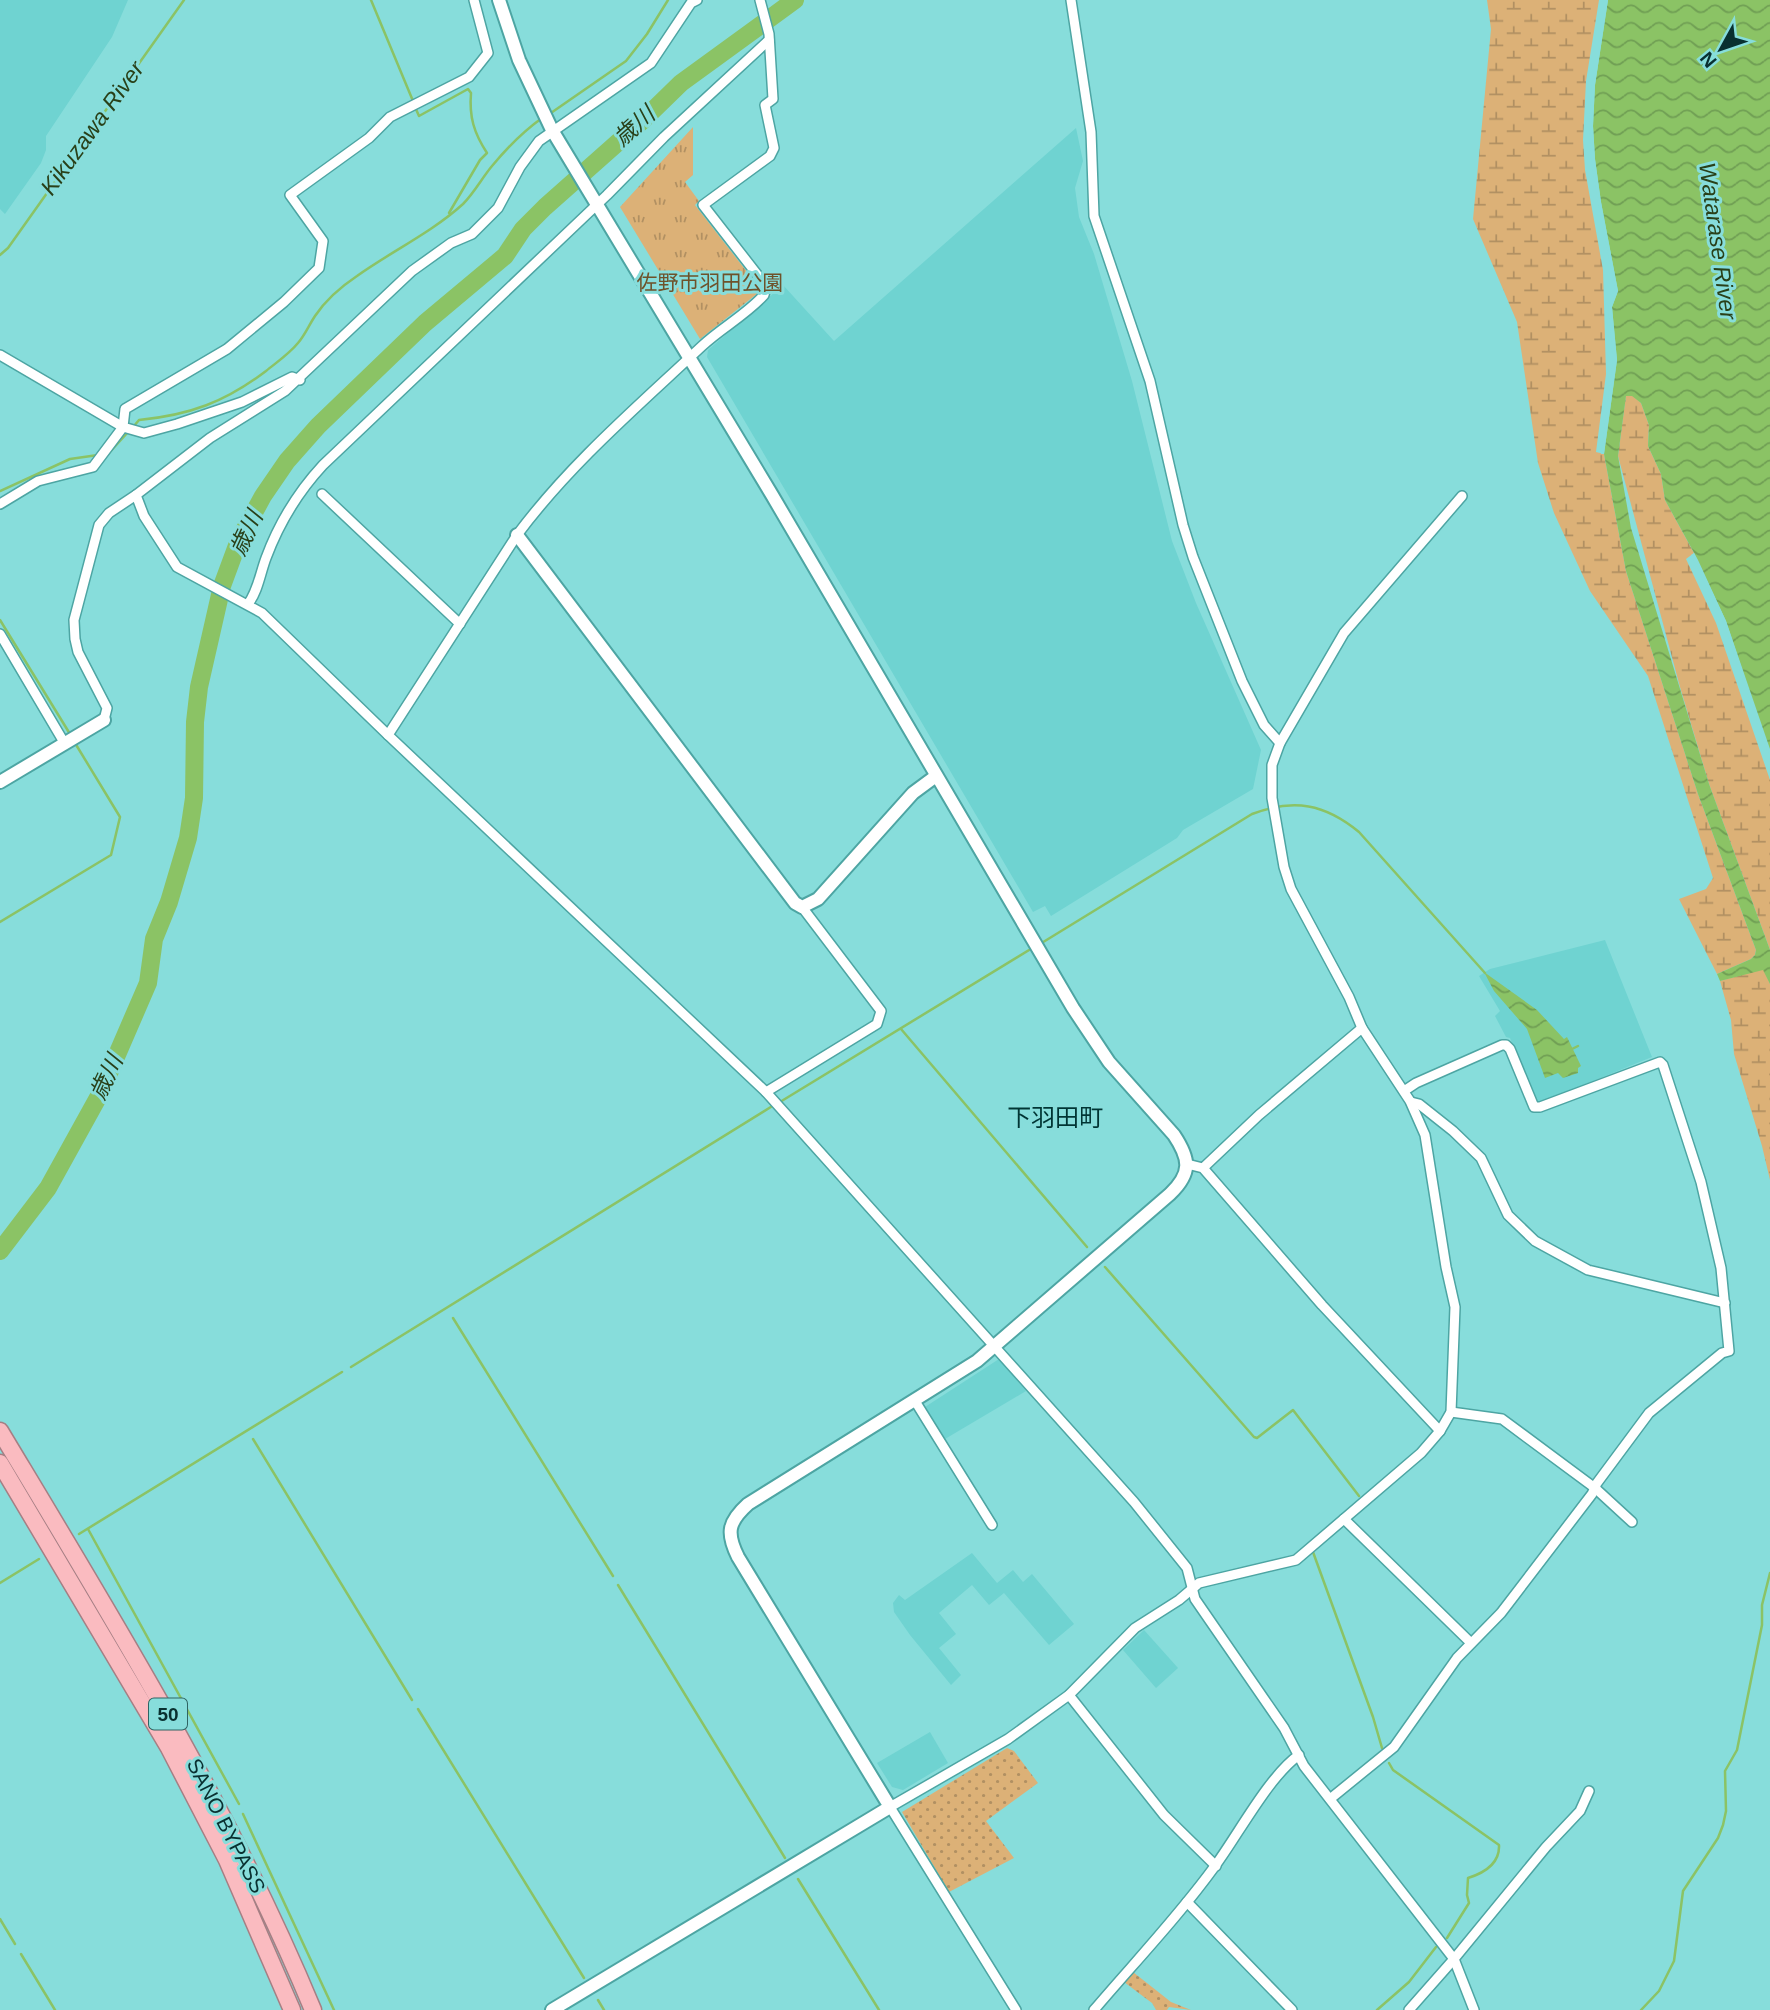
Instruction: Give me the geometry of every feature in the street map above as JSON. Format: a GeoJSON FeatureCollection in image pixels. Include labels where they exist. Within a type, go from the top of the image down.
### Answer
{"type":"FeatureCollection","features":[{"type":"Feature","properties":{"kind":"highway","name":"SANO BYPASS"},"geometry":{"type":"LineString","coordinates":[[0,1431],[184,1743],[266,1907],[313,2010]]}},
{"type":"Feature","properties":{"kind":"highway","name":"SANO BYPASS"},"geometry":{"type":"LineString","coordinates":[[0,1463],[169,1748],[227,1860],[292,2010]]}},
{"type":"Feature","properties":{"kind":"street"},"geometry":{"type":"LineString","coordinates":[[0,504],[38,481],[93,467],[124,427],[125,409],[227,349],[284,302],[319,268],[323,241],[289,195],[369,138],[390,117],[469,78],[488,53],[474,0]]}},
{"type":"Feature","properties":{"kind":"street"},"geometry":{"type":"LineString","coordinates":[[499,0],[519,60],[554,132],[1031,937],[1101,1050],[1117,1073],[1174,1135],[1187,1164],[1185,1174],[1170,1195],[995,1346],[967,1368],[748,1504],[738,1512],[730,1526],[730,1542],[738,1557],[1016,2010]]}},
{"type":"Feature","properties":{"kind":"street"},"geometry":{"type":"LineString","coordinates":[[0,782],[104,720],[107,708],[78,652],[74,620],[99,525],[109,513],[210,438],[300,380],[308,369],[412,271],[451,243],[472,234],[498,208],[520,167],[538,141],[651,64],[691,3],[696,0]]}},
{"type":"Feature","properties":{"kind":"street"},"geometry":{"type":"LineString","coordinates":[[388,735],[517,535],[539,506],[599,441],[761,298],[765,291],[763,282],[703,205],[770,156],[774,148],[765,105],[773,99],[769,37],[760,0]]}},
{"type":"Feature","properties":{"kind":"street"},"geometry":{"type":"LineString","coordinates":[[1071,0],[1091,132],[1094,216],[1150,381],[1183,525],[1193,557],[1242,681],[1264,725],[1280,743]]}},
{"type":"Feature","properties":{"kind":"street"},"geometry":{"type":"LineString","coordinates":[[247,604],[253,597],[280,525],[308,481],[769,37]]}},
{"type":"Feature","properties":{"kind":"street"},"geometry":{"type":"LineString","coordinates":[[0,355],[124,427],[144,433],[242,401],[292,377],[300,380]]}},
{"type":"Feature","properties":{"kind":"street"},"geometry":{"type":"LineString","coordinates":[[322,494],[460,624]]}},
{"type":"Feature","properties":{"kind":"street"},"geometry":{"type":"LineString","coordinates":[[136,495],[144,516],[177,567],[262,613],[769,1096],[1134,1502],[1186,1568],[1199,1606],[1278,1719],[1304,1766],[1454,1959],[1474,2010]]}},
{"type":"Feature","properties":{"kind":"street"},"geometry":{"type":"LineString","coordinates":[[552,2010],[1008,1739],[1069,1695],[1135,1628],[1179,1600],[1191,1588],[1207,1581],[1296,1560],[1421,1453],[1440,1431],[1451,1412],[1455,1307],[1425,1135],[1411,1102],[1362,1028],[1349,997],[1291,889],[1284,867],[1272,798],[1272,765],[1280,743],[1344,633],[1462,496]]}},
{"type":"Feature","properties":{"kind":"street"},"geometry":{"type":"LineString","coordinates":[[517,535],[789,896],[802,907],[881,1011],[877,1024],[769,1096]]}},
{"type":"Feature","properties":{"kind":"street"},"geometry":{"type":"LineString","coordinates":[[0,634],[65,744]]}},
{"type":"Feature","properties":{"kind":"street"},"geometry":{"type":"LineString","coordinates":[[802,907],[818,899],[913,793],[936,776]]}},
{"type":"Feature","properties":{"kind":"street"},"geometry":{"type":"LineString","coordinates":[[1203,1168],[1269,1106],[1362,1028]]}},
{"type":"Feature","properties":{"kind":"street"},"geometry":{"type":"LineString","coordinates":[[1330,1799],[1394,1747],[1457,1658],[1501,1613],[1649,1413],[1722,1353],[1729,1351],[1721,1268],[1702,1182],[1660,1062],[1534,1107],[1510,1049],[1502,1045],[1416,1083],[1404,1091]]}},
{"type":"Feature","properties":{"kind":"street"},"geometry":{"type":"LineString","coordinates":[[1411,1102],[1419,1104],[1481,1157],[1508,1215],[1535,1241],[1588,1270],[1726,1303]]}},
{"type":"Feature","properties":{"kind":"street"},"geometry":{"type":"LineString","coordinates":[[1187,1164],[1203,1168],[1322,1305],[1440,1431]]}},
{"type":"Feature","properties":{"kind":"street"},"geometry":{"type":"LineString","coordinates":[[915,1401],[992,1525]]}},
{"type":"Feature","properties":{"kind":"street"},"geometry":{"type":"LineString","coordinates":[[1451,1412],[1502,1419],[1595,1488],[1632,1522]]}},
{"type":"Feature","properties":{"kind":"street"},"geometry":{"type":"LineString","coordinates":[[1344,1519],[1471,1643]]}},
{"type":"Feature","properties":{"kind":"street"},"geometry":{"type":"LineString","coordinates":[[1069,1695],[1164,1815],[1216,1866]]}},
{"type":"Feature","properties":{"kind":"street"},"geometry":{"type":"LineString","coordinates":[[1094,2010],[1216,1866],[1281,1772],[1299,1755]]}},
{"type":"Feature","properties":{"kind":"street"},"geometry":{"type":"LineString","coordinates":[[1409,2010],[1546,1847],[1580,1811],[1589,1791]]}},
{"type":"Feature","properties":{"kind":"street"},"geometry":{"type":"LineString","coordinates":[[1187,1902],[1292,2010]]}},
{"type":"Feature","properties":{"kind":"shaded area"},"geometry":{"type":"Polygon","coordinates":[[[0,0],[128,0],[112,37],[46,136],[46,150],[41,163],[5,214],[0,209],[0,0]]]}},
{"type":"Feature","properties":{"kind":"shaded area"},"geometry":{"type":"Polygon","coordinates":[[[1076,128],[1083,161],[1075,188],[1079,217],[1094,254],[1132,381],[1172,541],[1196,603],[1261,750],[1253,789],[1183,830],[1177,838],[1051,916],[1045,906],[1033,912],[707,357],[708,350],[783,285],[834,341],[1076,128]]]}},
{"type":"Feature","properties":{"kind":"shaded area"},"geometry":{"type":"Polygon","coordinates":[[[1605,940],[1652,1057],[1541,1102],[1536,1100],[1510,1038],[1506,1037],[1495,1016],[1500,1011],[1479,976],[1490,969],[1605,940]]]}},
{"type":"Feature","properties":{"kind":"shaded area"},"geometry":{"type":"Polygon","coordinates":[[[999,1359],[1026,1391],[945,1439],[925,1407],[999,1359]]]}},
{"type":"Feature","properties":{"kind":"shaded area"},"geometry":{"type":"Polygon","coordinates":[[[972,1553],[997,1583],[1013,1570],[1023,1582],[1032,1574],[1074,1624],[1049,1645],[1004,1593],[989,1605],[972,1585],[939,1613],[956,1634],[939,1648],[961,1675],[951,1685],[910,1635],[894,1612],[893,1603],[899,1595],[905,1600],[972,1553]]]}},
{"type":"Feature","properties":{"kind":"shaded area"},"geometry":{"type":"Polygon","coordinates":[[[1144,1630],[1178,1668],[1156,1688],[1123,1650],[1144,1630]]]}},
{"type":"Feature","properties":{"kind":"shaded area"},"geometry":{"type":"Polygon","coordinates":[[[930,1732],[948,1763],[903,1790],[892,1787],[877,1763],[930,1732]]]}},
{"type":"Feature","properties":{"kind":"green space"},"geometry":{"type":"Polygon","coordinates":[[[1487,0],[1599,0],[1586,81],[1583,140],[1585,170],[1603,270],[1606,374],[1596,452],[1604,454],[1626,571],[1698,794],[1756,950],[1751,959],[1717,974],[1679,899],[1706,889],[1713,878],[1648,676],[1590,591],[1554,513],[1538,463],[1517,322],[1473,219],[1491,29],[1487,0]]]}},
{"type":"Feature","properties":{"kind":"green space","name":"佐野市羽田公園"},"geometry":{"type":"Polygon","coordinates":[[[693,127],[693,175],[685,182],[699,201],[695,205],[758,286],[758,293],[700,339],[620,207],[693,127]]]}},
{"type":"Feature","properties":{"kind":"green space"},"geometry":{"type":"Polygon","coordinates":[[[1626,395],[1633,396],[1641,403],[1649,425],[1648,446],[1661,474],[1665,500],[1694,553],[1686,559],[1716,623],[1770,780],[1770,950],[1709,784],[1618,456],[1626,395]]]}},
{"type":"Feature","properties":{"kind":"green space"},"geometry":{"type":"Polygon","coordinates":[[[1764,970],[1770,984],[1770,1180],[1734,1054],[1731,1020],[1720,981],[1764,970]]]}},
{"type":"Feature","properties":{"kind":"green space"},"geometry":{"type":"Polygon","coordinates":[[[1007,1748],[1014,1751],[1038,1783],[986,1821],[1014,1858],[949,1892],[902,1812],[1007,1748]]]}},
{"type":"Feature","properties":{"kind":"green space"},"geometry":{"type":"Polygon","coordinates":[[[1133,1972],[1171,2002],[1191,2010],[1169,2007],[1167,2010],[1156,2010],[1152,2003],[1124,1982],[1133,1972]]]}},
{"type":"Feature","properties":{"kind":"water","name":"Watarase River"},"geometry":{"type":"Polygon","coordinates":[[[1608,0],[1770,0],[1770,749],[1726,621],[1698,560],[1665,500],[1661,474],[1648,446],[1649,425],[1641,403],[1632,396],[1626,396],[1618,456],[1631,528],[1709,784],[1770,950],[1770,984],[1763,970],[1720,981],[1717,974],[1751,959],[1756,950],[1698,794],[1626,571],[1604,454],[1617,360],[1612,307],[1618,291],[1601,202],[1593,126],[1595,85],[1608,0]]]}},
{"type":"Feature","properties":{"kind":"water"},"geometry":{"type":"Polygon","coordinates":[[[1484,972],[1537,1010],[1564,1039],[1567,1037],[1581,1066],[1578,1073],[1563,1078],[1558,1073],[1545,1078],[1527,1029],[1494,991],[1484,972]]]}},
{"type":"Feature","properties":{"kind":"pier"},"geometry":{"type":"Polygon","coordinates":[[[1604,0],[1608,0],[1595,85],[1593,126],[1601,202],[1618,291],[1612,307],[1617,360],[1604,454],[1601,454],[1613,360],[1608,307],[1615,290],[1591,159],[1589,126],[1604,0]]]}},
{"type":"Feature","properties":{"kind":"pier"},"geometry":{"type":"Polygon","coordinates":[[[1694,553],[1726,621],[1770,753],[1767,751],[1723,622],[1691,555],[1694,553]]]}},
{"type":"Feature","properties":{"kind":"waterway","name":"Kikuzawa River"},"geometry":{"type":"LineString","coordinates":[[0,255],[8,248],[184,0]]}},
{"type":"Feature","properties":{"kind":"waterway"},"geometry":{"type":"LineString","coordinates":[[371,0],[413,101]]}},
{"type":"Feature","properties":{"kind":"waterway"},"geometry":{"type":"LineString","coordinates":[[548,115],[626,61],[668,0]]}},
{"type":"Feature","properties":{"kind":"waterway","name":"歳川"},"geometry":{"type":"LineString","coordinates":[[0,1251],[48,1188],[100,1094],[148,983],[154,939],[169,902],[188,838],[194,798],[195,722],[199,687],[222,586],[239,540],[263,496],[287,461],[318,426],[425,323],[505,256],[523,229],[545,207],[681,83],[795,0]]}},
{"type":"Feature","properties":{"kind":"waterway"},"geometry":{"type":"LineString","coordinates":[[415,107],[419,116],[468,89],[471,93],[473,124],[487,153],[480,160],[449,213]]}},
{"type":"Feature","properties":{"kind":"waterway"},"geometry":{"type":"LineString","coordinates":[[134,426],[139,420],[175,415],[221,399],[266,371],[303,337],[319,310],[334,294],[463,204],[503,153],[542,118]]}},
{"type":"Feature","properties":{"kind":"waterway"},"geometry":{"type":"LineString","coordinates":[[108,454],[129,431]]}},
{"type":"Feature","properties":{"kind":"waterway"},"geometry":{"type":"LineString","coordinates":[[0,491],[70,459],[98,455]]}},
{"type":"Feature","properties":{"kind":"waterway"},"geometry":{"type":"LineString","coordinates":[[0,620],[70,734]]}},
{"type":"Feature","properties":{"kind":"waterway"},"geometry":{"type":"LineString","coordinates":[[0,922],[111,855],[120,817],[75,743]]}},
{"type":"Feature","properties":{"kind":"waterway"},"geometry":{"type":"LineString","coordinates":[[1040,944],[1252,814],[1295,805],[1308,806],[1334,815],[1359,832],[1485,973]]}},
{"type":"Feature","properties":{"kind":"waterway"},"geometry":{"type":"LineString","coordinates":[[780,1102],[1034,947]]}},
{"type":"Feature","properties":{"kind":"waterway"},"geometry":{"type":"LineString","coordinates":[[901,1029],[1087,1247]]}},
{"type":"Feature","properties":{"kind":"waterway"},"geometry":{"type":"LineString","coordinates":[[1570,1050],[1578,1046]]}},
{"type":"Feature","properties":{"kind":"waterway"},"geometry":{"type":"LineString","coordinates":[[351,1367],[774,1105]]}},
{"type":"Feature","properties":{"kind":"waterway"},"geometry":{"type":"LineString","coordinates":[[1105,1267],[1254,1437],[1257,1438],[1293,1410],[1359,1496]]}},
{"type":"Feature","properties":{"kind":"waterway"},"geometry":{"type":"LineString","coordinates":[[453,1318],[613,1576]]}},
{"type":"Feature","properties":{"kind":"waterway"},"geometry":{"type":"LineString","coordinates":[[79,1534],[342,1372]]}},
{"type":"Feature","properties":{"kind":"waterway"},"geometry":{"type":"LineString","coordinates":[[253,1439],[412,1700]]}},
{"type":"Feature","properties":{"kind":"waterway"},"geometry":{"type":"LineString","coordinates":[[88,1529],[239,1804]]}},
{"type":"Feature","properties":{"kind":"waterway"},"geometry":{"type":"LineString","coordinates":[[1313,1552],[1382,1748]]}},
{"type":"Feature","properties":{"kind":"waterway"},"geometry":{"type":"LineString","coordinates":[[0,1583],[39,1559]]}},
{"type":"Feature","properties":{"kind":"waterway"},"geometry":{"type":"LineString","coordinates":[[1641,2010],[1659,1991],[1674,1961],[1683,1891],[1718,1838],[1723,1825],[1726,1811],[1725,1771],[1737,1750],[1770,1573]]}},
{"type":"Feature","properties":{"kind":"waterway"},"geometry":{"type":"LineString","coordinates":[[618,1585],[785,1858]]}},
{"type":"Feature","properties":{"kind":"waterway"},"geometry":{"type":"LineString","coordinates":[[418,1709],[584,1978]]}},
{"type":"Feature","properties":{"kind":"waterway"},"geometry":{"type":"LineString","coordinates":[[1389,1763],[1393,1770],[1499,1845],[1497,1857],[1490,1867],[1468,1878],[1469,1903],[1447,1938]]}},
{"type":"Feature","properties":{"kind":"waterway"},"geometry":{"type":"LineString","coordinates":[[243,1814],[334,2010]]}},
{"type":"Feature","properties":{"kind":"waterway"},"geometry":{"type":"LineString","coordinates":[[798,1879],[879,2010]]}},
{"type":"Feature","properties":{"kind":"waterway"},"geometry":{"type":"LineString","coordinates":[[0,1919],[15,1944]]}},
{"type":"Feature","properties":{"kind":"waterway"},"geometry":{"type":"LineString","coordinates":[[1377,2010],[1409,1982],[1436,1947]]}},
{"type":"Feature","properties":{"kind":"waterway"},"geometry":{"type":"LineString","coordinates":[[21,1954],[55,2010]]}},
{"type":"Feature","properties":{"kind":"waterway"},"geometry":{"type":"LineString","coordinates":[[598,2000],[604,2010]]}},
{"type":"Feature","properties":{"kind":"district","name":"下羽田町"},"geometry":{"type":"Point","coordinates":[1055,1118]}}]}
